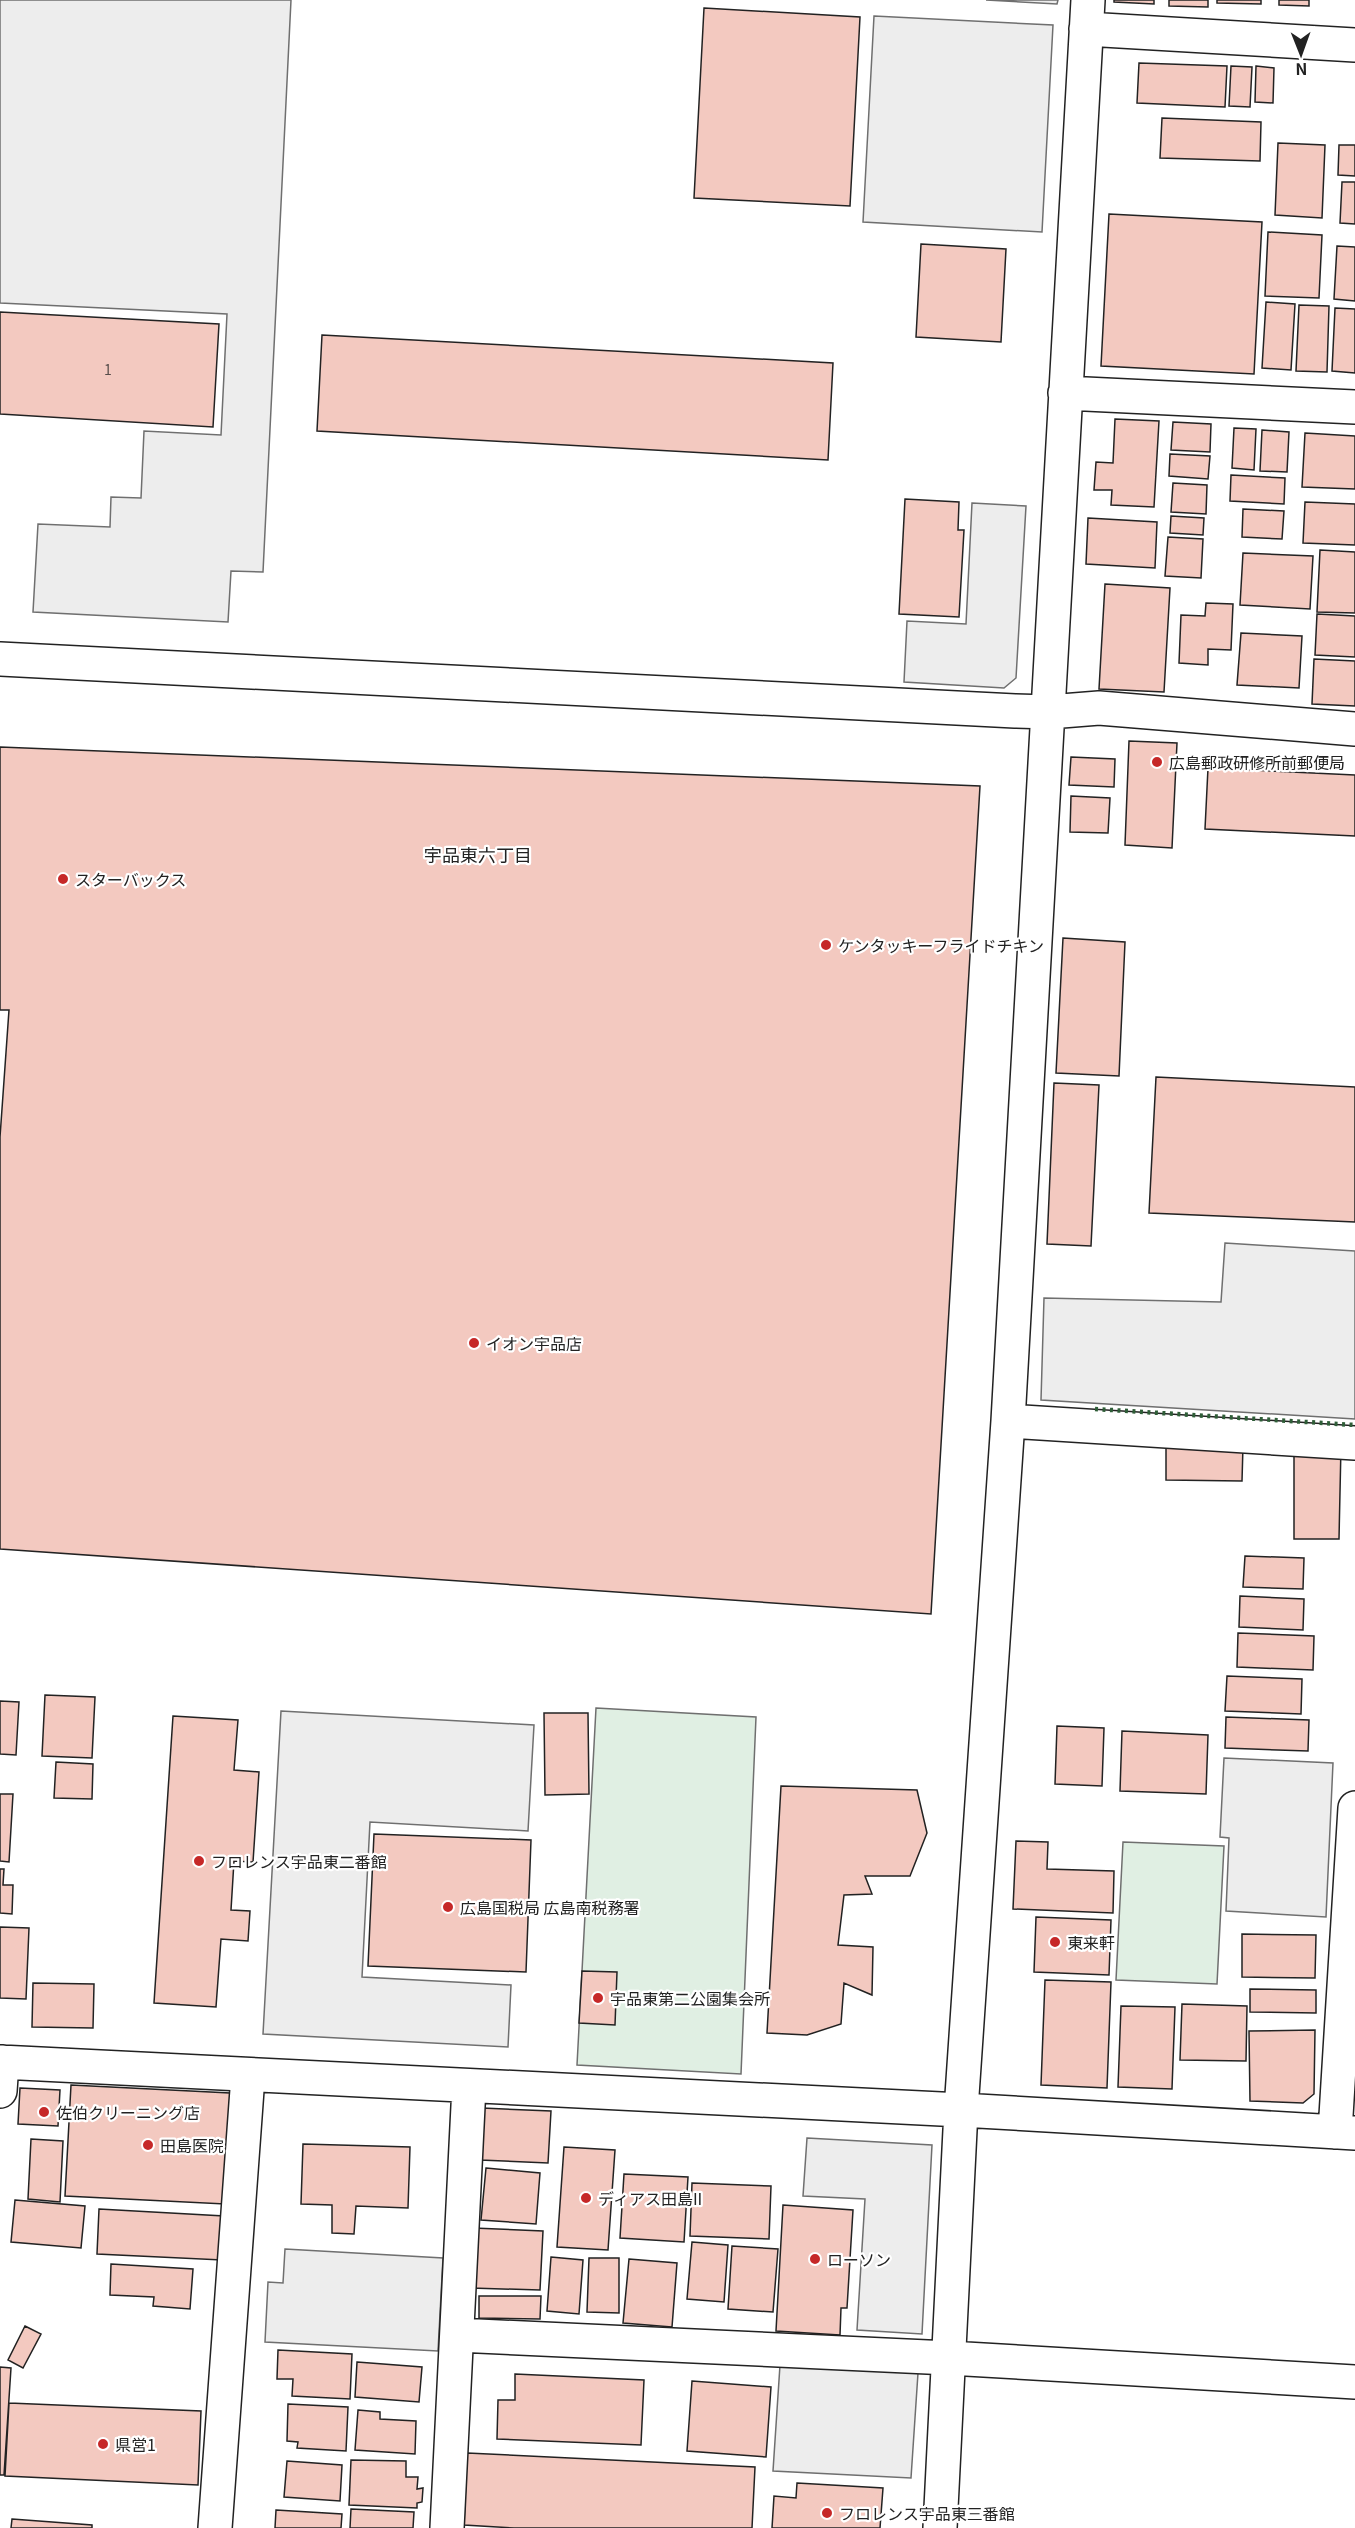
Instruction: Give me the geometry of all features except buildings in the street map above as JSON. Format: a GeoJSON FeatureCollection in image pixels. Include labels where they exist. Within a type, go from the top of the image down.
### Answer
{"type":"FeatureCollection","features":[{"type":"Feature","properties":{"kind":"street"},"geometry":{"type":"LineString","coordinates":[[940,2528],[961,2110],[1008,1421],[1087,14],[1355,45]]}},
{"type":"Feature","properties":{"kind":"street"},"geometry":{"type":"LineString","coordinates":[[1065,393],[1355,407]]}},
{"type":"Feature","properties":{"kind":"street"},"geometry":{"type":"LineString","coordinates":[[0,659],[1049,712],[1099,708],[1355,729]]}},
{"type":"Feature","properties":{"kind":"street"},"geometry":{"type":"LineString","coordinates":[[1008,1421],[1355,1443]]}},
{"type":"Feature","properties":{"kind":"street"},"geometry":{"type":"LineString","coordinates":[[1,2072],[248,2076],[469,2086],[961,2110],[1345,2133],[1355,1808]]}},
{"type":"Feature","properties":{"kind":"street"},"geometry":{"type":"LineString","coordinates":[[215,2528],[248,2076]]}},
{"type":"Feature","properties":{"kind":"street"},"geometry":{"type":"LineString","coordinates":[[447,2528],[469,2086]]}},
{"type":"Feature","properties":{"kind":"street"},"geometry":{"type":"LineString","coordinates":[[457,2335],[949,2358],[1355,2382]]}},
{"type":"Feature","properties":{"kind":"green space"},"geometry":{"type":"Polygon","coordinates":[[[596,1708],[756,1717],[741,2074],[577,2065],[596,1708]]]}},
{"type":"Feature","properties":{"kind":"green space"},"geometry":{"type":"Polygon","coordinates":[[[1123,1842],[1224,1846],[1217,1984],[1116,1980],[1123,1842]]]}},
{"type":"Feature","properties":{"kind":"shaded area"},"geometry":{"type":"Polygon","coordinates":[[[0,0],[291,0],[263,572],[231,571],[228,622],[33,612],[38,524],[110,527],[111,497],[141,498],[144,431],[221,435],[227,314],[0,303],[0,0]]]}},
{"type":"Feature","properties":{"kind":"shaded area"},"geometry":{"type":"Polygon","coordinates":[[[986,0],[1058,0],[1057,4],[986,0]]]}},
{"type":"Feature","properties":{"kind":"shaded area"},"geometry":{"type":"Polygon","coordinates":[[[874,16],[1053,25],[1042,232],[863,222],[874,16]]]}},
{"type":"Feature","properties":{"kind":"shaded area"},"geometry":{"type":"Polygon","coordinates":[[[972,503],[1026,506],[1016,678],[1004,688],[904,682],[907,621],[966,624],[972,503]]]}},
{"type":"Feature","properties":{"kind":"shaded area"},"geometry":{"type":"Polygon","coordinates":[[[1225,1243],[1355,1251],[1355,1419],[1041,1400],[1044,1298],[1221,1302],[1225,1243]]]}},
{"type":"Feature","properties":{"kind":"shaded area"},"geometry":{"type":"Polygon","coordinates":[[[281,1711],[534,1725],[528,1831],[370,1822],[362,1977],[511,1985],[508,2047],[263,2034],[281,1711]]]}},
{"type":"Feature","properties":{"kind":"shaded area"},"geometry":{"type":"Polygon","coordinates":[[[1224,1758],[1333,1763],[1326,1917],[1226,1911],[1229,1838],[1220,1837],[1224,1758]]]}},
{"type":"Feature","properties":{"kind":"shaded area"},"geometry":{"type":"Polygon","coordinates":[[[807,2138],[932,2145],[922,2334],[857,2330],[865,2199],[803,2196],[807,2138]]]}},
{"type":"Feature","properties":{"kind":"shaded area"},"geometry":{"type":"Polygon","coordinates":[[[285,2249],[443,2258],[438,2351],[265,2342],[268,2282],[283,2283],[285,2249]]]}},
{"type":"Feature","properties":{"kind":"shaded area"},"geometry":{"type":"Polygon","coordinates":[[[780,2365],[918,2373],[911,2478],[773,2471],[780,2365]]]}},
{"type":"Feature","properties":{"kind":"hedge"},"geometry":{"type":"LineString","coordinates":[[1095,1409],[1355,1425]]}},
{"type":"Feature","properties":{"kind":"place","name":"広島郵政研修所前郵便局"},"geometry":{"type":"Point","coordinates":[1157,762]}},
{"type":"Feature","properties":{"kind":"place","name":"スターバックス"},"geometry":{"type":"Point","coordinates":[63,879]}},
{"type":"Feature","properties":{"kind":"place","name":"ケンタッキーフライドチキン"},"geometry":{"type":"Point","coordinates":[826,945]}},
{"type":"Feature","properties":{"kind":"place","name":"イオン宇品店"},"geometry":{"type":"Point","coordinates":[474,1343]}},
{"type":"Feature","properties":{"kind":"place","name":"フロレンス宇品東二番館"},"geometry":{"type":"Point","coordinates":[199,1861]}},
{"type":"Feature","properties":{"kind":"place","name":"広島国税局 広島南税務署"},"geometry":{"type":"Point","coordinates":[448,1907]}},
{"type":"Feature","properties":{"kind":"place","name":"東来軒"},"geometry":{"type":"Point","coordinates":[1055,1942]}},
{"type":"Feature","properties":{"kind":"place","name":"宇品東第二公園集会所"},"geometry":{"type":"Point","coordinates":[598,1998]}},
{"type":"Feature","properties":{"kind":"place","name":"佐伯クリーニング店"},"geometry":{"type":"Point","coordinates":[44,2112]}},
{"type":"Feature","properties":{"kind":"place","name":"田島医院"},"geometry":{"type":"Point","coordinates":[148,2145]}},
{"type":"Feature","properties":{"kind":"place","name":"ディアス田島II"},"geometry":{"type":"Point","coordinates":[586,2198]}},
{"type":"Feature","properties":{"kind":"place","name":"ローソン"},"geometry":{"type":"Point","coordinates":[815,2259]}},
{"type":"Feature","properties":{"kind":"place","name":"県営1"},"geometry":{"type":"Point","coordinates":[103,2444]}},
{"type":"Feature","properties":{"kind":"place","name":"フロレンス宇品東三番館"},"geometry":{"type":"Point","coordinates":[827,2513]}},
{"type":"Feature","properties":{"kind":"district","name":"宇品東六丁目"},"geometry":{"type":"Point","coordinates":[478,854]}}]}
